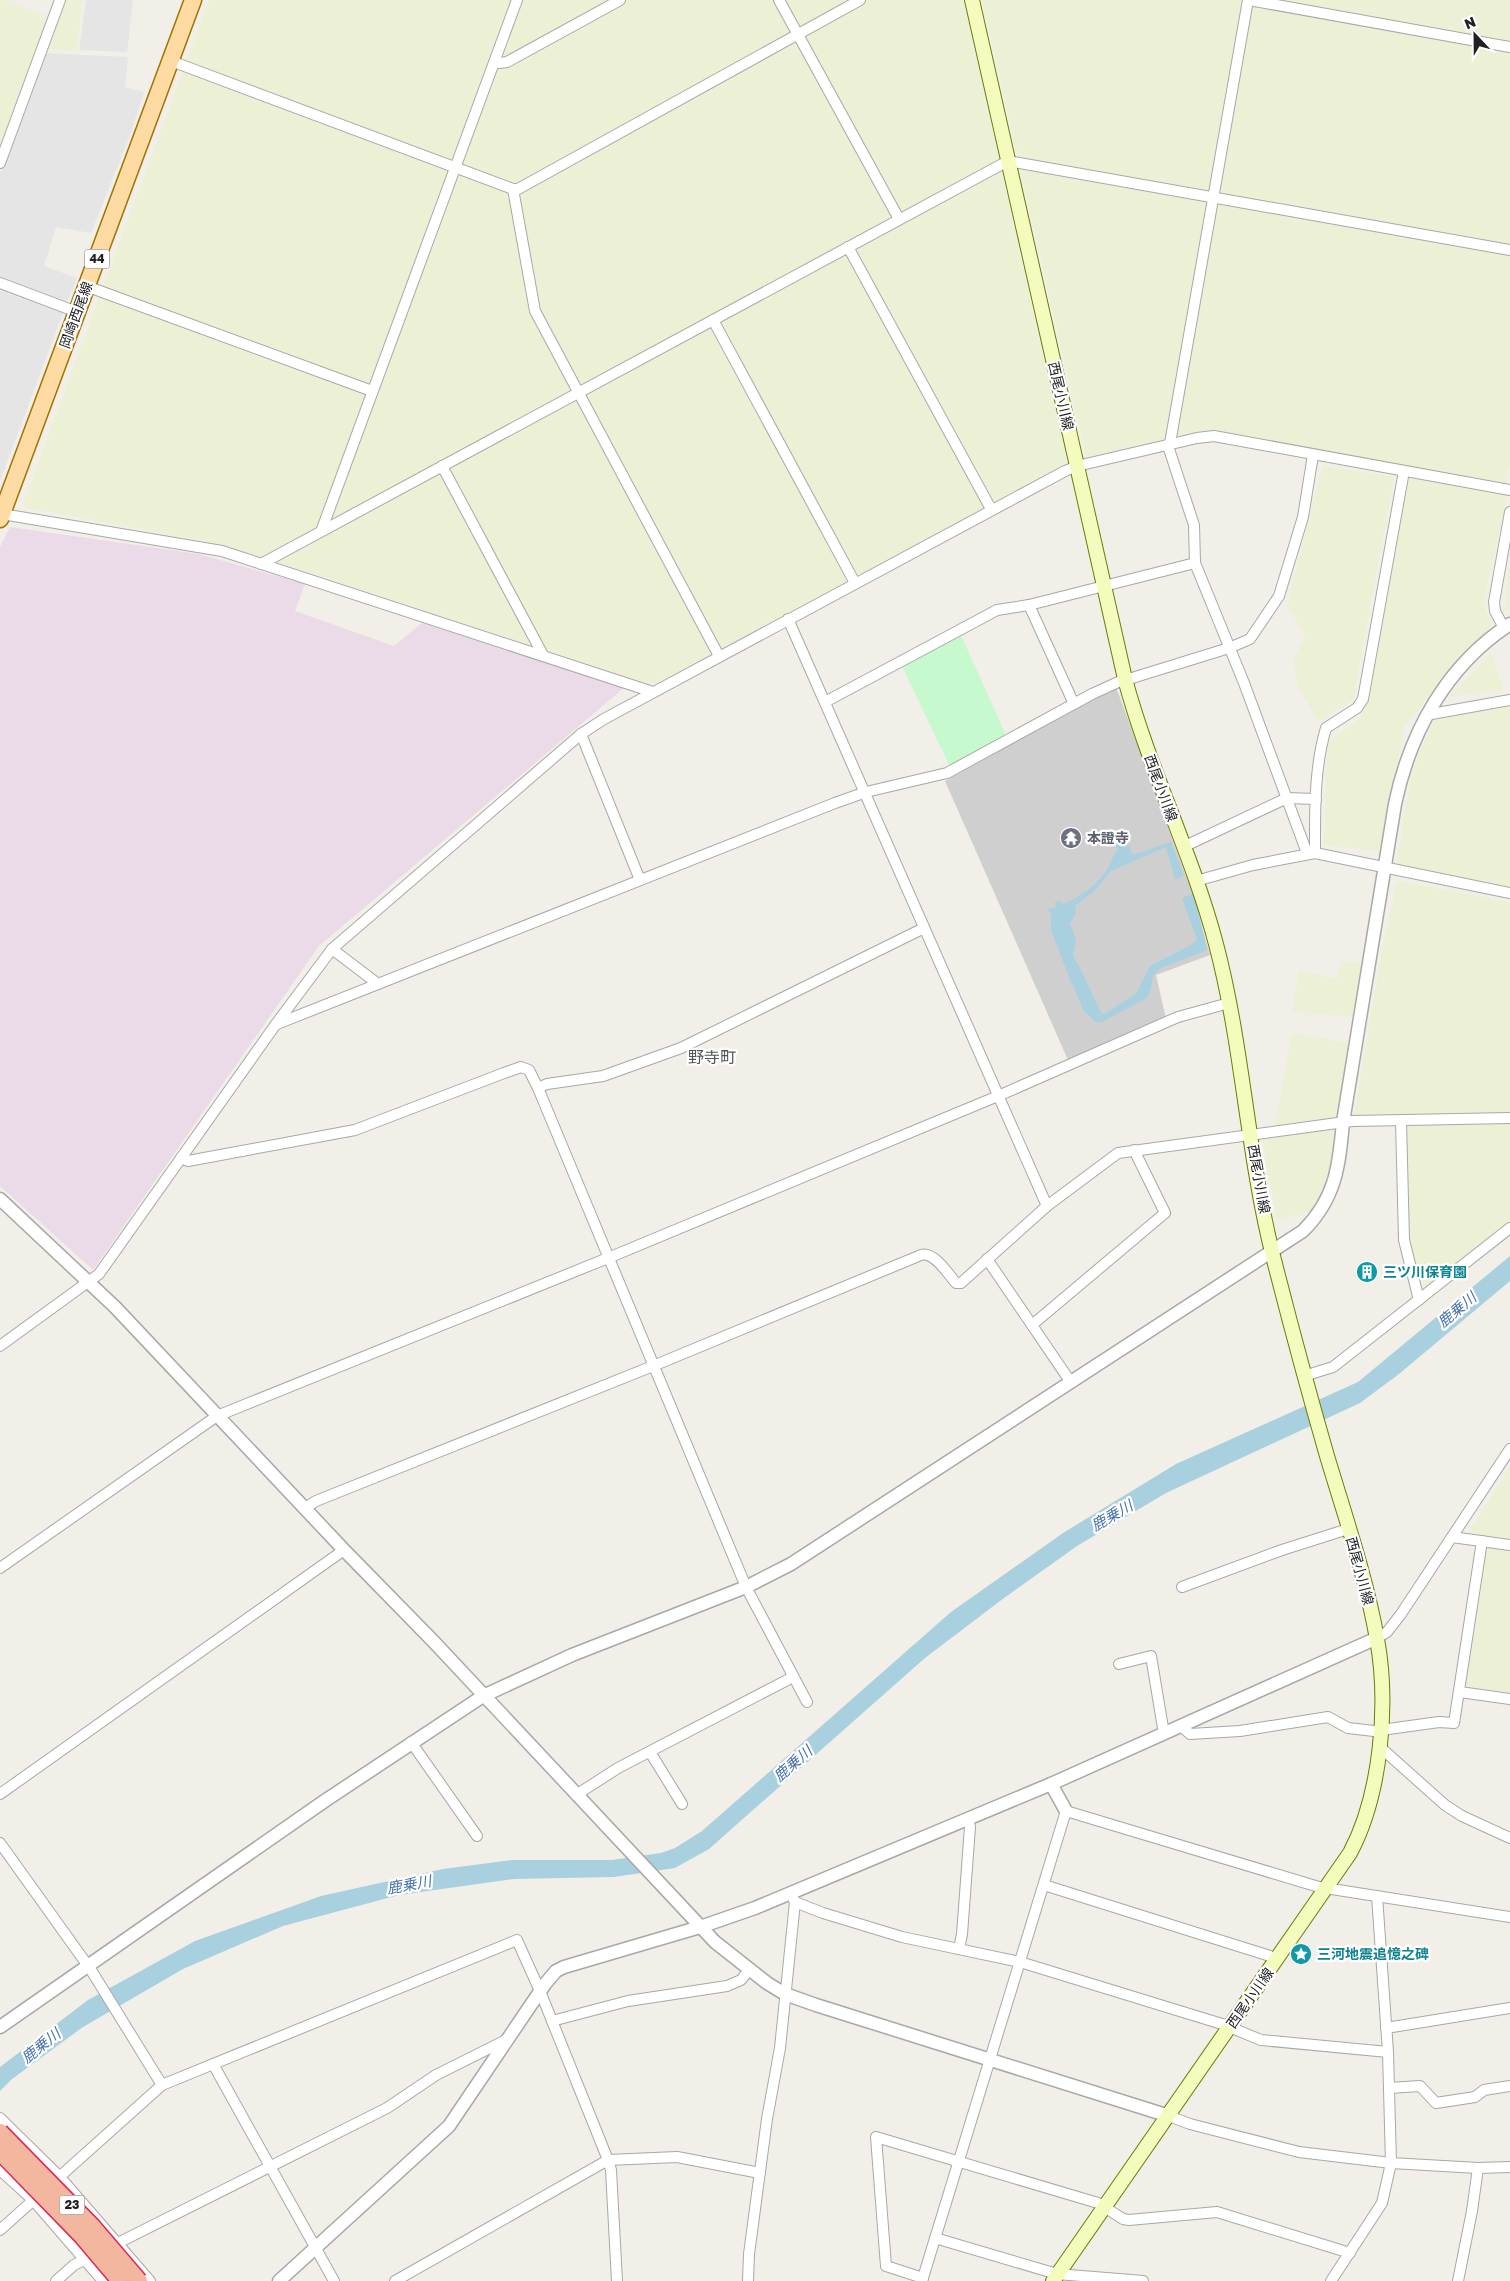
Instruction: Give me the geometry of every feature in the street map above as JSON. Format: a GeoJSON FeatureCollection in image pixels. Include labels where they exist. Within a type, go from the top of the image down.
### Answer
{"type":"FeatureCollection","features":[{"type":"Feature","properties":{"kind":"highway","name":"23"},"geometry":{"type":"LineString","coordinates":[[1,2124],[139,2281]]}},
{"type":"Feature","properties":{"kind":"highway","name":"23"},"geometry":{"type":"LineString","coordinates":[[0,2152],[82,2236],[120,2281]]}},
{"type":"Feature","properties":{"kind":"main road","name":"岡崎西尾線"},"geometry":{"type":"LineString","coordinates":[[1,515],[193,0]]}},
{"type":"Feature","properties":{"kind":"main road","name":"西尾小川線"},"geometry":{"type":"LineString","coordinates":[[972,0],[1125,678],[1150,756],[1196,881],[1216,942],[1229,1003],[1250,1134],[1272,1251],[1305,1380],[1377,1638],[1381,1675],[1380,1747],[1375,1781],[1364,1823],[1350,1853],[1055,2278]]}},
{"type":"Feature","properties":{"kind":"street"},"geometry":{"type":"LineString","coordinates":[[0,163],[60,0]]}},
{"type":"Feature","properties":{"kind":"street"},"geometry":{"type":"LineString","coordinates":[[322,530],[517,0]]}},
{"type":"Feature","properties":{"kind":"street"},"geometry":{"type":"LineString","coordinates":[[495,61],[500,63],[507,62],[620,0]]}},
{"type":"Feature","properties":{"kind":"street"},"geometry":{"type":"LineString","coordinates":[[779,0],[899,219]]}},
{"type":"Feature","properties":{"kind":"street"},"geometry":{"type":"LineString","coordinates":[[171,61],[513,189],[518,189],[860,0]]}},
{"type":"Feature","properties":{"kind":"street"},"geometry":{"type":"LineString","coordinates":[[1311,853],[1287,798],[1195,563],[1194,525],[1169,448],[1249,0],[1510,48]]}},
{"type":"Feature","properties":{"kind":"street"},"geometry":{"type":"LineString","coordinates":[[261,564],[1008,161],[1510,250]]}},
{"type":"Feature","properties":{"kind":"street"},"geometry":{"type":"LineString","coordinates":[[513,189],[532,304],[577,392],[719,656]]}},
{"type":"Feature","properties":{"kind":"street"},"geometry":{"type":"LineString","coordinates":[[848,247],[991,510]]}},
{"type":"Feature","properties":{"kind":"street"},"geometry":{"type":"LineString","coordinates":[[0,283],[77,312]]}},
{"type":"Feature","properties":{"kind":"street"},"geometry":{"type":"LineString","coordinates":[[86,286],[372,391]]}},
{"type":"Feature","properties":{"kind":"street"},"geometry":{"type":"LineString","coordinates":[[713,320],[855,583]]}},
{"type":"Feature","properties":{"kind":"street"},"geometry":{"type":"LineString","coordinates":[[0,1346],[99,1274],[276,1024],[332,949],[581,734],[653,692],[991,510],[1077,466],[1170,444],[1214,436],[1510,490]]}},
{"type":"Feature","properties":{"kind":"street"},"geometry":{"type":"LineString","coordinates":[[276,1024],[866,792],[948,773],[1125,678],[1132,678],[1229,648],[1250,639],[1279,596],[1303,517],[1313,455]]}},
{"type":"Feature","properties":{"kind":"street"},"geometry":{"type":"LineString","coordinates":[[442,466],[542,655]]}},
{"type":"Feature","properties":{"kind":"street"},"geometry":{"type":"LineString","coordinates":[[1311,853],[1321,744],[1326,728],[1357,708],[1363,699],[1404,471]]}},
{"type":"Feature","properties":{"kind":"street"},"geometry":{"type":"LineString","coordinates":[[0,2027],[90,1969],[411,1742],[483,1696],[572,1655],[746,1587],[815,1550],[1303,1231],[1326,1203],[1334,1186],[1339,1164],[1343,1122],[1398,790],[1406,762],[1426,715],[1453,675],[1473,654],[1507,626],[1495,611],[1494,602],[1510,512]]}},
{"type":"Feature","properties":{"kind":"street"},"geometry":{"type":"LineString","coordinates":[[1,515],[206,548],[261,564],[653,692]]}},
{"type":"Feature","properties":{"kind":"street"},"geometry":{"type":"LineString","coordinates":[[825,702],[997,610],[1029,605],[1195,563]]}},
{"type":"Feature","properties":{"kind":"street"},"geometry":{"type":"LineString","coordinates":[[1029,605],[1074,704]]}},
{"type":"Feature","properties":{"kind":"street"},"geometry":{"type":"LineString","coordinates":[[788,619],[866,792],[1047,1206]]}},
{"type":"Feature","properties":{"kind":"street"},"geometry":{"type":"LineString","coordinates":[[1426,715],[1510,700]]}},
{"type":"Feature","properties":{"kind":"street"},"geometry":{"type":"LineString","coordinates":[[581,734],[640,880]]}},
{"type":"Feature","properties":{"kind":"street"},"geometry":{"type":"LineString","coordinates":[[1183,846],[1287,798],[1316,799]]}},
{"type":"Feature","properties":{"kind":"street"},"geometry":{"type":"LineString","coordinates":[[1196,881],[1253,865],[1311,853],[1510,893]]}},
{"type":"Feature","properties":{"kind":"street"},"geometry":{"type":"LineString","coordinates":[[538,1088],[547,1084],[603,1076],[681,1048],[924,928]]}},
{"type":"Feature","properties":{"kind":"street"},"geometry":{"type":"LineString","coordinates":[[332,949],[378,984]]}},
{"type":"Feature","properties":{"kind":"street"},"geometry":{"type":"LineString","coordinates":[[0,1568],[217,1416],[608,1258],[998,1096],[1178,1017],[1229,1003]]}},
{"type":"Feature","properties":{"kind":"street"},"geometry":{"type":"LineString","coordinates":[[181,1158],[188,1161],[355,1130],[521,1067],[528,1070],[538,1088],[746,1587],[806,1702]]}},
{"type":"Feature","properties":{"kind":"street"},"geometry":{"type":"LineString","coordinates":[[305,1508],[316,1501],[653,1366],[921,1255],[931,1256],[958,1284],[961,1283],[1047,1206],[1114,1155],[1134,1150],[1343,1122],[1510,1118]]}},
{"type":"Feature","properties":{"kind":"street"},"geometry":{"type":"LineString","coordinates":[[1401,1121],[1404,1240],[1419,1300]]}},
{"type":"Feature","properties":{"kind":"street"},"geometry":{"type":"LineString","coordinates":[[1032,1324],[1165,1213],[1134,1150]]}},
{"type":"Feature","properties":{"kind":"street"},"geometry":{"type":"LineString","coordinates":[[0,1199],[90,1282],[344,1550],[434,1642],[700,1927],[749,1970],[785,1994],[850,2017],[991,2059],[1190,2124],[1299,2152],[1391,2163],[1478,2168],[1510,2167]]}},
{"type":"Feature","properties":{"kind":"street"},"geometry":{"type":"LineString","coordinates":[[1305,1380],[1333,1367],[1510,1228]]}},
{"type":"Feature","properties":{"kind":"street"},"geometry":{"type":"LineString","coordinates":[[987,1259],[1070,1382]]}},
{"type":"Feature","properties":{"kind":"street"},"geometry":{"type":"LineString","coordinates":[[278,2281],[450,2126],[550,1977],[564,1967],[793,1898],[1377,1638],[1387,1632],[1401,1614],[1510,1449]]}},
{"type":"Feature","properties":{"kind":"street"},"geometry":{"type":"LineString","coordinates":[[1182,1587],[1225,1573],[1282,1550],[1348,1529]]}},
{"type":"Feature","properties":{"kind":"street"},"geometry":{"type":"LineString","coordinates":[[1452,1537],[1510,1545]]}},
{"type":"Feature","properties":{"kind":"street"},"geometry":{"type":"LineString","coordinates":[[1180,1726],[1190,1734],[1240,1732],[1328,1717],[1348,1728],[1380,1731],[1439,1722],[1454,1723],[1482,1541]]}},
{"type":"Feature","properties":{"kind":"street"},"geometry":{"type":"LineString","coordinates":[[0,1794],[344,1550]]}},
{"type":"Feature","properties":{"kind":"street"},"geometry":{"type":"LineString","coordinates":[[1119,1664],[1151,1656],[1164,1734]]}},
{"type":"Feature","properties":{"kind":"street"},"geometry":{"type":"LineString","coordinates":[[576,1795],[594,1782],[793,1677]]}},
{"type":"Feature","properties":{"kind":"street"},"geometry":{"type":"LineString","coordinates":[[1460,1692],[1510,1699]]}},
{"type":"Feature","properties":{"kind":"street"},"geometry":{"type":"LineString","coordinates":[[411,1742],[477,1836]]}},
{"type":"Feature","properties":{"kind":"street"},"geometry":{"type":"LineString","coordinates":[[1380,1747],[1446,1805],[1462,1816],[1510,1838]]}},
{"type":"Feature","properties":{"kind":"street"},"geometry":{"type":"LineString","coordinates":[[650,1752],[682,1804]]}},
{"type":"Feature","properties":{"kind":"street"},"geometry":{"type":"LineString","coordinates":[[1052,1784],[1066,1811],[991,2059],[959,2160],[922,2279],[886,2266],[876,2137],[959,2160],[1105,2206],[1123,2219],[1217,2212],[1350,2253]]}},
{"type":"Feature","properties":{"kind":"street"},"geometry":{"type":"LineString","coordinates":[[1066,1811],[1318,1888],[1510,1917]]}},
{"type":"Feature","properties":{"kind":"street"},"geometry":{"type":"LineString","coordinates":[[959,1949],[962,1934],[970,1827],[968,1819]]}},
{"type":"Feature","properties":{"kind":"street"},"geometry":{"type":"LineString","coordinates":[[0,1842],[90,1969],[162,2085]]}},
{"type":"Feature","properties":{"kind":"street"},"geometry":{"type":"LineString","coordinates":[[1044,1885],[1270,1956],[1277,1960]]}},
{"type":"Feature","properties":{"kind":"street"},"geometry":{"type":"LineString","coordinates":[[1331,2281],[1382,2203],[1391,2163],[1388,2052],[1377,1896]]}},
{"type":"Feature","properties":{"kind":"street"},"geometry":{"type":"LineString","coordinates":[[793,1898],[874,1929],[1020,1962],[1230,2027],[1261,2040],[1388,2052]]}},
{"type":"Feature","properties":{"kind":"street"},"geometry":{"type":"LineString","coordinates":[[748,2281],[749,2254],[767,2119],[780,2048],[793,1898]]}},
{"type":"Feature","properties":{"kind":"street"},"geometry":{"type":"LineString","coordinates":[[0,2230],[162,2085],[517,1940],[540,1991],[611,2170],[617,2281]]}},
{"type":"Feature","properties":{"kind":"street"},"geometry":{"type":"LineString","coordinates":[[552,2021],[628,2001],[728,1986],[741,1980],[749,1970]]}},
{"type":"Feature","properties":{"kind":"street"},"geometry":{"type":"LineString","coordinates":[[1386,2028],[1510,2008]]}},
{"type":"Feature","properties":{"kind":"street"},"geometry":{"type":"LineString","coordinates":[[56,2281],[74,2266],[387,2108],[436,2075],[509,2039]]}},
{"type":"Feature","properties":{"kind":"street"},"geometry":{"type":"LineString","coordinates":[[212,2064],[334,2281]]}},
{"type":"Feature","properties":{"kind":"street"},"geometry":{"type":"LineString","coordinates":[[1389,2088],[1420,2086],[1436,2103],[1475,2097],[1484,2090],[1510,2086]]}},
{"type":"Feature","properties":{"kind":"street"},"geometry":{"type":"LineString","coordinates":[[1,2124],[59,2176],[150,2281]]}},
{"type":"Feature","properties":{"kind":"street"},"geometry":{"type":"LineString","coordinates":[[395,2281],[608,2160],[677,2157],[760,2173]]}},
{"type":"Feature","properties":{"kind":"street"},"geometry":{"type":"LineString","coordinates":[[1458,2281],[1472,2211],[1478,2168]]}},
{"type":"Feature","properties":{"kind":"street"},"geometry":{"type":"LineString","coordinates":[[0,2170],[33,2200],[87,2260],[103,2281]]}},
{"type":"Feature","properties":{"kind":"street"},"geometry":{"type":"LineString","coordinates":[[935,2238],[1055,2278],[1143,2281]]}},
{"type":"Feature","properties":{"kind":"shaded area"},"geometry":{"type":"Polygon","coordinates":[[[86,0],[133,0],[127,52],[79,50],[86,0]]]}},
{"type":"Feature","properties":{"kind":"shaded area"},"geometry":{"type":"Polygon","coordinates":[[[44,53],[128,57],[125,87],[144,92],[129,138],[91,233],[56,227],[44,266],[77,278],[66,304],[0,278],[0,173],[44,53]]]}},
{"type":"Feature","properties":{"kind":"shaded area"},"geometry":{"type":"Polygon","coordinates":[[[0,291],[63,313],[0,481],[0,291]]]}},
{"type":"Feature","properties":{"kind":"shaded area"},"geometry":{"type":"Polygon","coordinates":[[[10,527],[199,554],[305,584],[295,611],[394,646],[422,623],[625,687],[319,946],[93,1270],[0,1186],[0,547],[10,527]]]}},
{"type":"Feature","properties":{"kind":"shaded area","name":"本證寺"},"geometry":{"type":"Polygon","coordinates":[[[1116,687],[1193,895],[1210,955],[1156,975],[1166,1019],[1068,1060],[945,781],[1116,687]]]}},
{"type":"Feature","properties":{"kind":"green space"},"geometry":{"type":"Polygon","coordinates":[[[0,0],[6,0],[47,17],[0,148],[0,0]]]}},
{"type":"Feature","properties":{"kind":"green space"},"geometry":{"type":"Polygon","coordinates":[[[65,0],[82,0],[77,50],[48,49],[65,0]]]}},
{"type":"Feature","properties":{"kind":"green space"},"geometry":{"type":"Polygon","coordinates":[[[209,0],[963,0],[1067,463],[656,683],[644,682],[259,556],[204,541],[27,508],[23,504],[209,0]]]}},
{"type":"Feature","properties":{"kind":"green space"},"geometry":{"type":"Polygon","coordinates":[[[982,0],[1510,0],[1510,464],[1506,484],[1210,429],[1086,457],[982,0]]]}},
{"type":"Feature","properties":{"kind":"green space"},"geometry":{"type":"Polygon","coordinates":[[[1323,466],[1394,477],[1353,700],[1318,721],[1297,685],[1294,657],[1305,638],[1287,604],[1323,466]]]}},
{"type":"Feature","properties":{"kind":"green space"},"geometry":{"type":"Polygon","coordinates":[[[1409,478],[1508,494],[1483,603],[1492,625],[1405,725],[1379,851],[1324,845],[1327,742],[1362,717],[1409,478]]]}},
{"type":"Feature","properties":{"kind":"green space"},"geometry":{"type":"Polygon","coordinates":[[[1510,560],[1510,610],[1505,612],[1507,578],[1510,560]]]}},
{"type":"Feature","properties":{"kind":"green space"},"geometry":{"type":"Polygon","coordinates":[[[960,633],[1007,737],[950,767],[901,664],[960,633]]]}},
{"type":"Feature","properties":{"kind":"green space"},"geometry":{"type":"Polygon","coordinates":[[[1491,653],[1503,690],[1450,696],[1491,653]]]}},
{"type":"Feature","properties":{"kind":"green space"},"geometry":{"type":"Polygon","coordinates":[[[1510,704],[1510,888],[1396,865],[1410,782],[1420,750],[1436,718],[1510,704]]]}},
{"type":"Feature","properties":{"kind":"green space"},"geometry":{"type":"Polygon","coordinates":[[[1397,881],[1510,902],[1510,1113],[1354,1116],[1381,956],[1397,881]]]}},
{"type":"Feature","properties":{"kind":"green space"},"geometry":{"type":"Polygon","coordinates":[[[1342,961],[1364,963],[1354,1017],[1292,1011],[1299,970],[1337,979],[1342,961]]]}},
{"type":"Feature","properties":{"kind":"green space"},"geometry":{"type":"Polygon","coordinates":[[[1292,1033],[1349,1043],[1335,1120],[1275,1126],[1292,1033]]]}},
{"type":"Feature","properties":{"kind":"green space"},"geometry":{"type":"Polygon","coordinates":[[[1510,1122],[1510,1224],[1424,1290],[1410,1242],[1406,1129],[1410,1124],[1510,1122]]]}},
{"type":"Feature","properties":{"kind":"green space"},"geometry":{"type":"Polygon","coordinates":[[[1331,1130],[1335,1133],[1333,1154],[1328,1176],[1320,1195],[1310,1211],[1277,1219],[1262,1138],[1331,1130]]]}},
{"type":"Feature","properties":{"kind":"green space"},"geometry":{"type":"Polygon","coordinates":[[[1510,1467],[1510,1540],[1468,1534],[1510,1467]]]}},
{"type":"Feature","properties":{"kind":"green space"},"geometry":{"type":"Polygon","coordinates":[[[1485,1545],[1510,1549],[1510,1693],[1466,1686],[1485,1545]]]}},
{"type":"Feature","properties":{"kind":"water"},"geometry":{"type":"Polygon","coordinates":[[[1122,832],[1133,855],[1171,842],[1184,876],[1175,879],[1166,847],[1111,871],[1094,891],[1075,906],[1076,913],[1070,924],[1076,940],[1073,956],[1101,1013],[1104,1014],[1136,994],[1150,966],[1197,940],[1182,898],[1194,893],[1207,950],[1159,969],[1153,976],[1147,998],[1102,1022],[1096,1022],[1084,1011],[1069,977],[1051,930],[1051,914],[1048,911],[1049,908],[1056,908],[1055,902],[1059,901],[1064,904],[1071,901],[1083,894],[1099,880],[1118,850],[1113,839],[1122,832]]]}},
{"type":"Feature","properties":{"kind":"water","name":"鹿乗川"},"geometry":{"type":"Polygon","coordinates":[[[1510,1256],[1510,1281],[1399,1374],[1360,1403],[1166,1493],[1077,1546],[925,1658],[709,1849],[675,1868],[614,1877],[514,1879],[399,1895],[283,1926],[183,1969],[83,2027],[12,2079],[0,2091],[0,2067],[88,2000],[195,1941],[321,1896],[443,1869],[512,1860],[612,1860],[661,1853],[675,1848],[702,1831],[951,1612],[1063,1533],[1176,1464],[1358,1382],[1510,1256]]]}},
{"type":"Feature","properties":{"kind":"place","name":"本證寺"},"geometry":{"type":"Point","coordinates":[1071,838]}},
{"type":"Feature","properties":{"kind":"place","name":"三ツ川保育園"},"geometry":{"type":"Point","coordinates":[1367,1272]}},
{"type":"Feature","properties":{"kind":"place","name":"三河地震追憶之碑"},"geometry":{"type":"Point","coordinates":[1301,1954]}},
{"type":"Feature","properties":{"kind":"district","name":"野寺町"},"geometry":{"type":"Point","coordinates":[712,1057]}}]}
